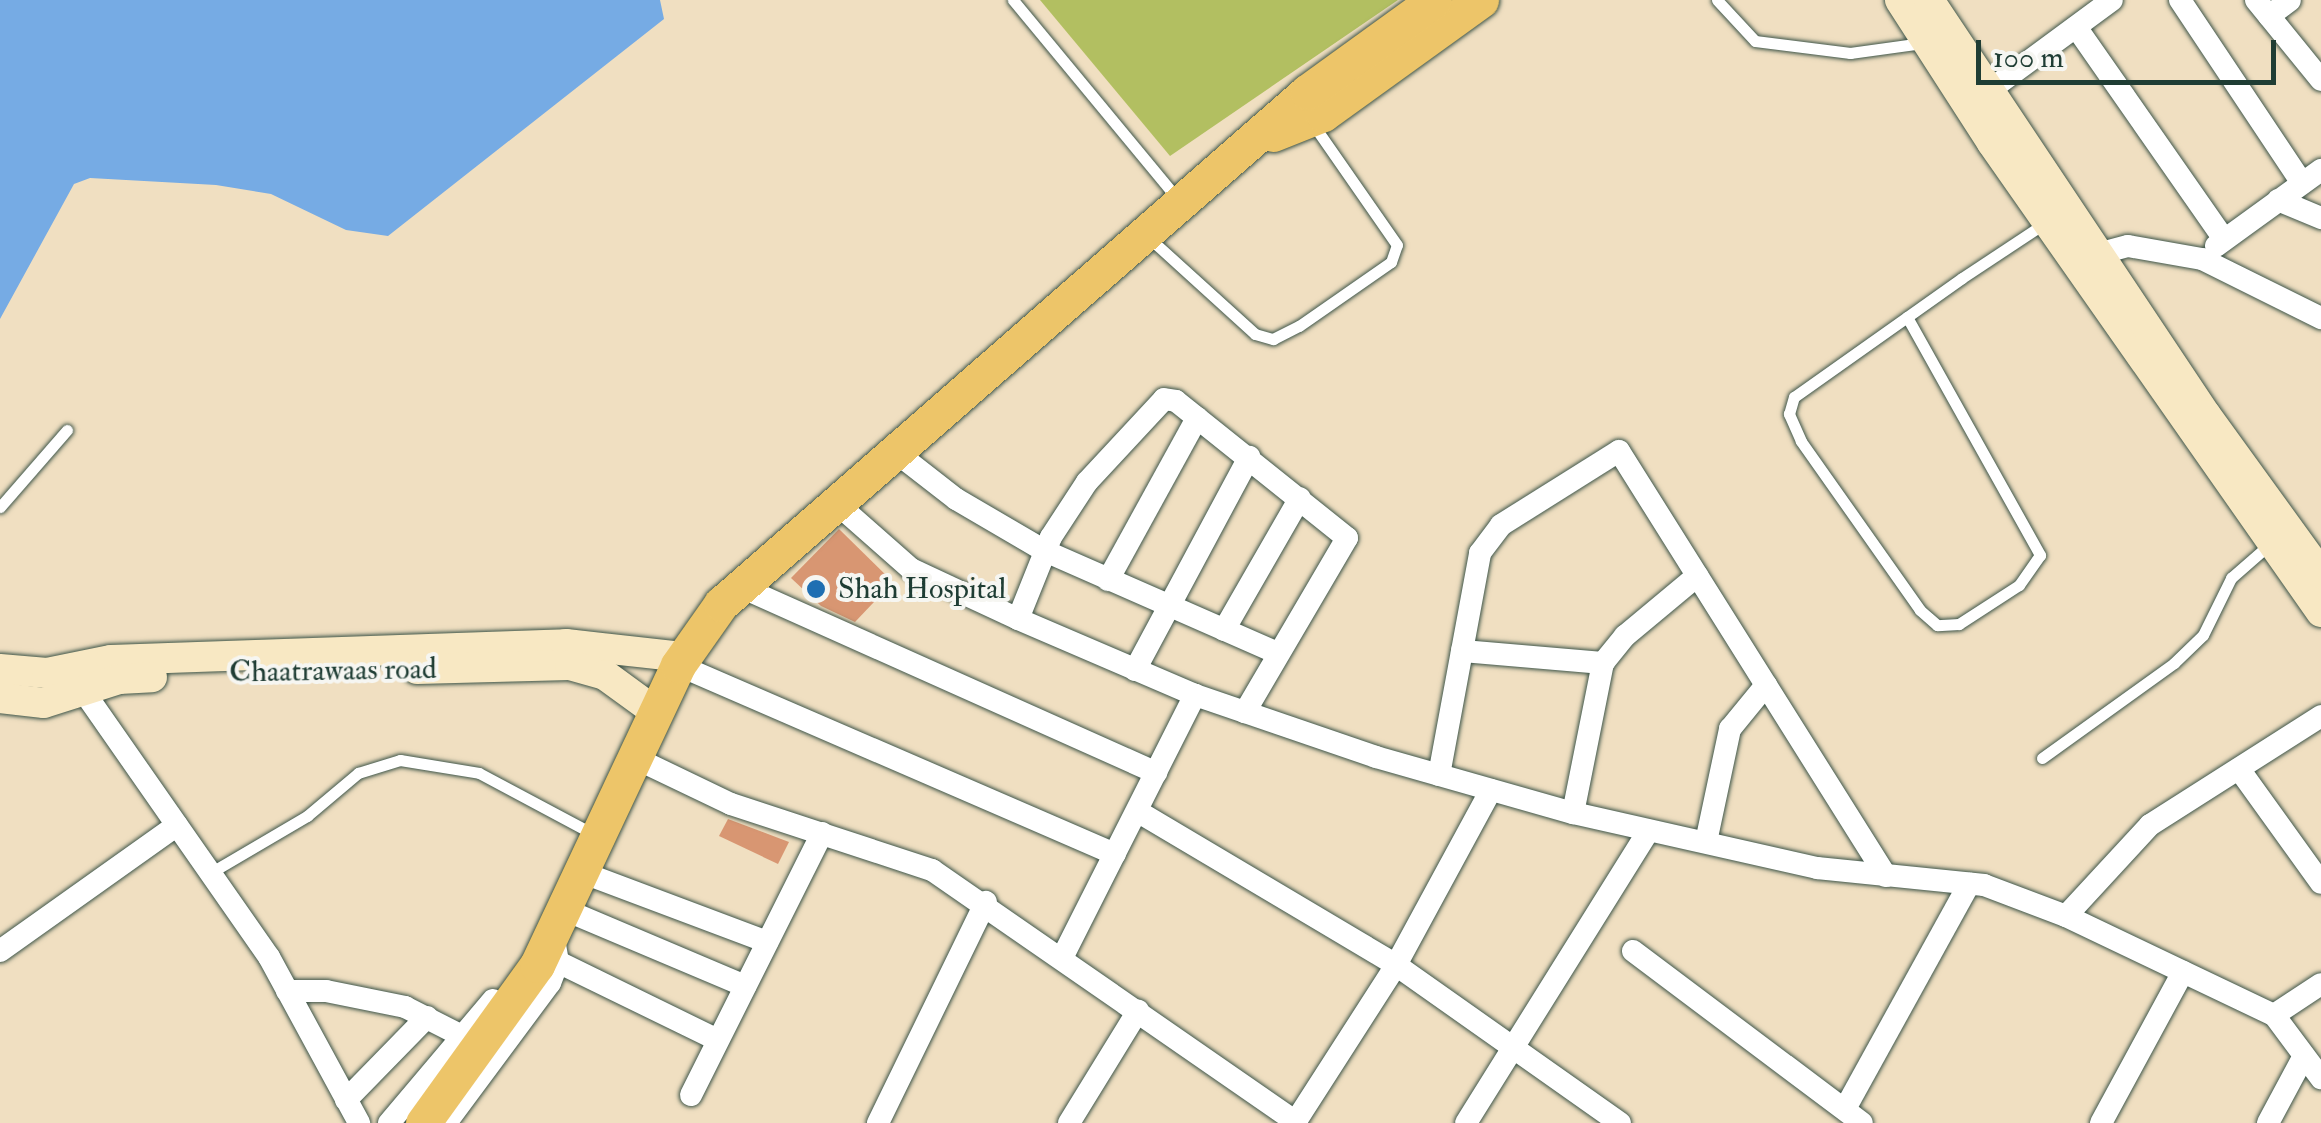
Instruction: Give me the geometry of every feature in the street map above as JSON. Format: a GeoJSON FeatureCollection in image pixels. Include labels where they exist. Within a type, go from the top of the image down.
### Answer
{"type":"FeatureCollection","features":[{"type":"Feature","properties":{"kind":"main road"},"geometry":{"type":"LineString","coordinates":[[423,1123],[551,946],[581,872],[681,661],[741,587],[893,450],[1256,141],[1306,92],[1434,0]]}},
{"type":"Feature","properties":{"kind":"main road"},"geometry":{"type":"LineString","coordinates":[[1256,141],[1310,119],[1481,0]]}},
{"type":"Feature","properties":{"kind":"street"},"geometry":{"type":"LineString","coordinates":[[1900,0],[1927,41],[1978,98]]}},
{"type":"Feature","properties":{"kind":"street"},"geometry":{"type":"LineString","coordinates":[[1928,0],[1978,98],[2271,543],[2321,612]]}},
{"type":"Feature","properties":{"kind":"street"},"geometry":{"type":"LineString","coordinates":[[1978,98],[2110,0]]}},
{"type":"Feature","properties":{"kind":"street"},"geometry":{"type":"LineString","coordinates":[[2180,0],[2311,177],[2202,258]]}},
{"type":"Feature","properties":{"kind":"street"},"geometry":{"type":"LineString","coordinates":[[2290,0],[2263,8],[2321,80]]}},
{"type":"Feature","properties":{"kind":"street"},"geometry":{"type":"LineString","coordinates":[[2076,27],[2224,239]]}},
{"type":"Feature","properties":{"kind":"street"},"geometry":{"type":"LineString","coordinates":[[2278,200],[2321,218]]}},
{"type":"Feature","properties":{"kind":"street"},"geometry":{"type":"LineString","coordinates":[[2058,216],[2098,254],[2319,568]]}},
{"type":"Feature","properties":{"kind":"street"},"geometry":{"type":"LineString","coordinates":[[2098,254],[2128,246],[2202,258],[2321,318]]}},
{"type":"Feature","properties":{"kind":"street"},"geometry":{"type":"LineString","coordinates":[[1018,620],[1045,551],[1087,482],[1164,400],[1197,418],[1343,532],[1346,546],[1275,652],[1245,712]]}},
{"type":"Feature","properties":{"kind":"street"},"geometry":{"type":"LineString","coordinates":[[1108,580],[1197,418]]}},
{"type":"Feature","properties":{"kind":"street"},"geometry":{"type":"LineString","coordinates":[[893,450],[956,500],[1045,551],[1275,652]]}},
{"type":"Feature","properties":{"kind":"street"},"geometry":{"type":"LineString","coordinates":[[1440,775],[1480,552],[1501,525],[1615,450],[1625,456],[1886,876]]}},
{"type":"Feature","properties":{"kind":"street"},"geometry":{"type":"LineString","coordinates":[[1136,670],[1165,604],[1250,458]]}},
{"type":"Feature","properties":{"kind":"street"},"geometry":{"type":"LineString","coordinates":[[1224,630],[1300,498]]}},
{"type":"Feature","properties":{"kind":"street"},"geometry":{"type":"LineString","coordinates":[[835,502],[912,568],[1018,620],[1195,695],[1245,712],[1573,813],[1886,876],[1969,884],[2066,916],[2274,1015],[2321,1078]]}},
{"type":"Feature","properties":{"kind":"street"},"geometry":{"type":"LineString","coordinates":[[1573,813],[1603,663],[1625,636],[1697,576]]}},
{"type":"Feature","properties":{"kind":"street"},"geometry":{"type":"LineString","coordinates":[[741,587],[1156,773]]}},
{"type":"Feature","properties":{"kind":"street"},"geometry":{"type":"LineString","coordinates":[[0,669],[75,679],[239,653],[566,644],[681,661],[1115,854]]}},
{"type":"Feature","properties":{"kind":"street"},"geometry":{"type":"LineString","coordinates":[[1462,651],[1603,663]]}},
{"type":"Feature","properties":{"kind":"street","name":"Chaatrawaas road"},"geometry":{"type":"LineString","coordinates":[[0,698],[44,702],[75,679],[570,665],[605,675],[656,712]]}},
{"type":"Feature","properties":{"kind":"street"},"geometry":{"type":"LineString","coordinates":[[75,679],[288,991],[360,1123]]}},
{"type":"Feature","properties":{"kind":"street"},"geometry":{"type":"LineString","coordinates":[[1706,842],[1730,728],[1766,686]]}},
{"type":"Feature","properties":{"kind":"street"},"geometry":{"type":"LineString","coordinates":[[1062,958],[1195,695]]}},
{"type":"Feature","properties":{"kind":"street"},"geometry":{"type":"LineString","coordinates":[[2066,916],[2150,826],[2321,716]]}},
{"type":"Feature","properties":{"kind":"street"},"geometry":{"type":"LineString","coordinates":[[634,758],[731,804],[932,870],[986,902],[1287,1119],[1396,965],[1491,790]]}},
{"type":"Feature","properties":{"kind":"street"},"geometry":{"type":"LineString","coordinates":[[2239,769],[2321,883]]}},
{"type":"Feature","properties":{"kind":"street"},"geometry":{"type":"LineString","coordinates":[[1137,811],[1396,965],[1620,1123]]}},
{"type":"Feature","properties":{"kind":"street"},"geometry":{"type":"LineString","coordinates":[[0,951],[177,825]]}},
{"type":"Feature","properties":{"kind":"street"},"geometry":{"type":"LineString","coordinates":[[1466,1123],[1649,830]]}},
{"type":"Feature","properties":{"kind":"street"},"geometry":{"type":"LineString","coordinates":[[691,1094],[822,833]]}},
{"type":"Feature","properties":{"kind":"street"},"geometry":{"type":"LineString","coordinates":[[581,872],[767,942]]}},
{"type":"Feature","properties":{"kind":"street"},"geometry":{"type":"LineString","coordinates":[[1633,951],[1854,1115],[1969,884]]}},
{"type":"Feature","properties":{"kind":"street"},"geometry":{"type":"LineString","coordinates":[[878,1123],[986,902]]}},
{"type":"Feature","properties":{"kind":"street"},"geometry":{"type":"LineString","coordinates":[[389,1123],[519,962],[551,946],[746,986]]}},
{"type":"Feature","properties":{"kind":"street"},"geometry":{"type":"LineString","coordinates":[[551,946],[718,1040]]}},
{"type":"Feature","properties":{"kind":"street"},"geometry":{"type":"LineString","coordinates":[[446,1123],[497,1061],[551,946]]}},
{"type":"Feature","properties":{"kind":"street"},"geometry":{"type":"LineString","coordinates":[[2101,1123],[2183,972]]}},
{"type":"Feature","properties":{"kind":"street"},"geometry":{"type":"LineString","coordinates":[[2274,1015],[2321,984]]}},
{"type":"Feature","properties":{"kind":"street"},"geometry":{"type":"LineString","coordinates":[[288,991],[326,990],[426,1018],[462,1036]]}},
{"type":"Feature","properties":{"kind":"street"},"geometry":{"type":"LineString","coordinates":[[1069,1123],[1138,1011]]}},
{"type":"Feature","properties":{"kind":"street"},"geometry":{"type":"LineString","coordinates":[[346,1100],[426,1018]]}},
{"type":"Feature","properties":{"kind":"street"},"geometry":{"type":"LineString","coordinates":[[2268,1123],[2304,1056]]}},
{"type":"Feature","properties":{"kind":"lane"},"geometry":{"type":"LineString","coordinates":[[1013,0],[1181,203]]}},
{"type":"Feature","properties":{"kind":"lane"},"geometry":{"type":"LineString","coordinates":[[1717,0],[1755,40],[1781,46],[1883,52],[1927,41]]}},
{"type":"Feature","properties":{"kind":"lane"},"geometry":{"type":"LineString","coordinates":[[1144,234],[1255,334],[1273,339],[1391,262],[1397,245],[1310,119]]}},
{"type":"Feature","properties":{"kind":"lane"},"geometry":{"type":"LineString","coordinates":[[1907,317],[2040,555],[2019,585],[1959,624],[1937,624],[1920,610],[1800,441],[1788,414],[1794,397],[1907,317],[2058,216]]}},
{"type":"Feature","properties":{"kind":"lane"},"geometry":{"type":"LineString","coordinates":[[0,507],[66,430]]}},
{"type":"Feature","properties":{"kind":"lane"},"geometry":{"type":"LineString","coordinates":[[2042,758],[2174,663],[2203,635],[2231,578],[2271,543]]}},
{"type":"Feature","properties":{"kind":"lane"},"geometry":{"type":"LineString","coordinates":[[210,873],[307,816],[358,772],[400,760],[478,773],[597,837]]}},
{"type":"Feature","properties":{"kind":"green space"},"geometry":{"type":"Polygon","coordinates":[[[1040,0],[1398,0],[1170,156],[1040,0]]]}},
{"type":"Feature","properties":{"kind":"water"},"geometry":{"type":"Polygon","coordinates":[[[0,0],[660,0],[664,19],[388,236],[346,230],[271,194],[216,185],[90,178],[74,184],[0,319],[0,0]]]}},
{"type":"Feature","properties":{"kind":"building"},"geometry":{"type":"Polygon","coordinates":[[[839,529],[893,582],[855,622],[821,606],[791,578],[839,529]]]}},
{"type":"Feature","properties":{"kind":"building"},"geometry":{"type":"Polygon","coordinates":[[[728,819],[789,842],[778,864],[719,836],[728,819]]]}},
{"type":"Feature","properties":{"kind":"place","name":"Shah Hospital"},"geometry":{"type":"Point","coordinates":[816,589]}}]}
